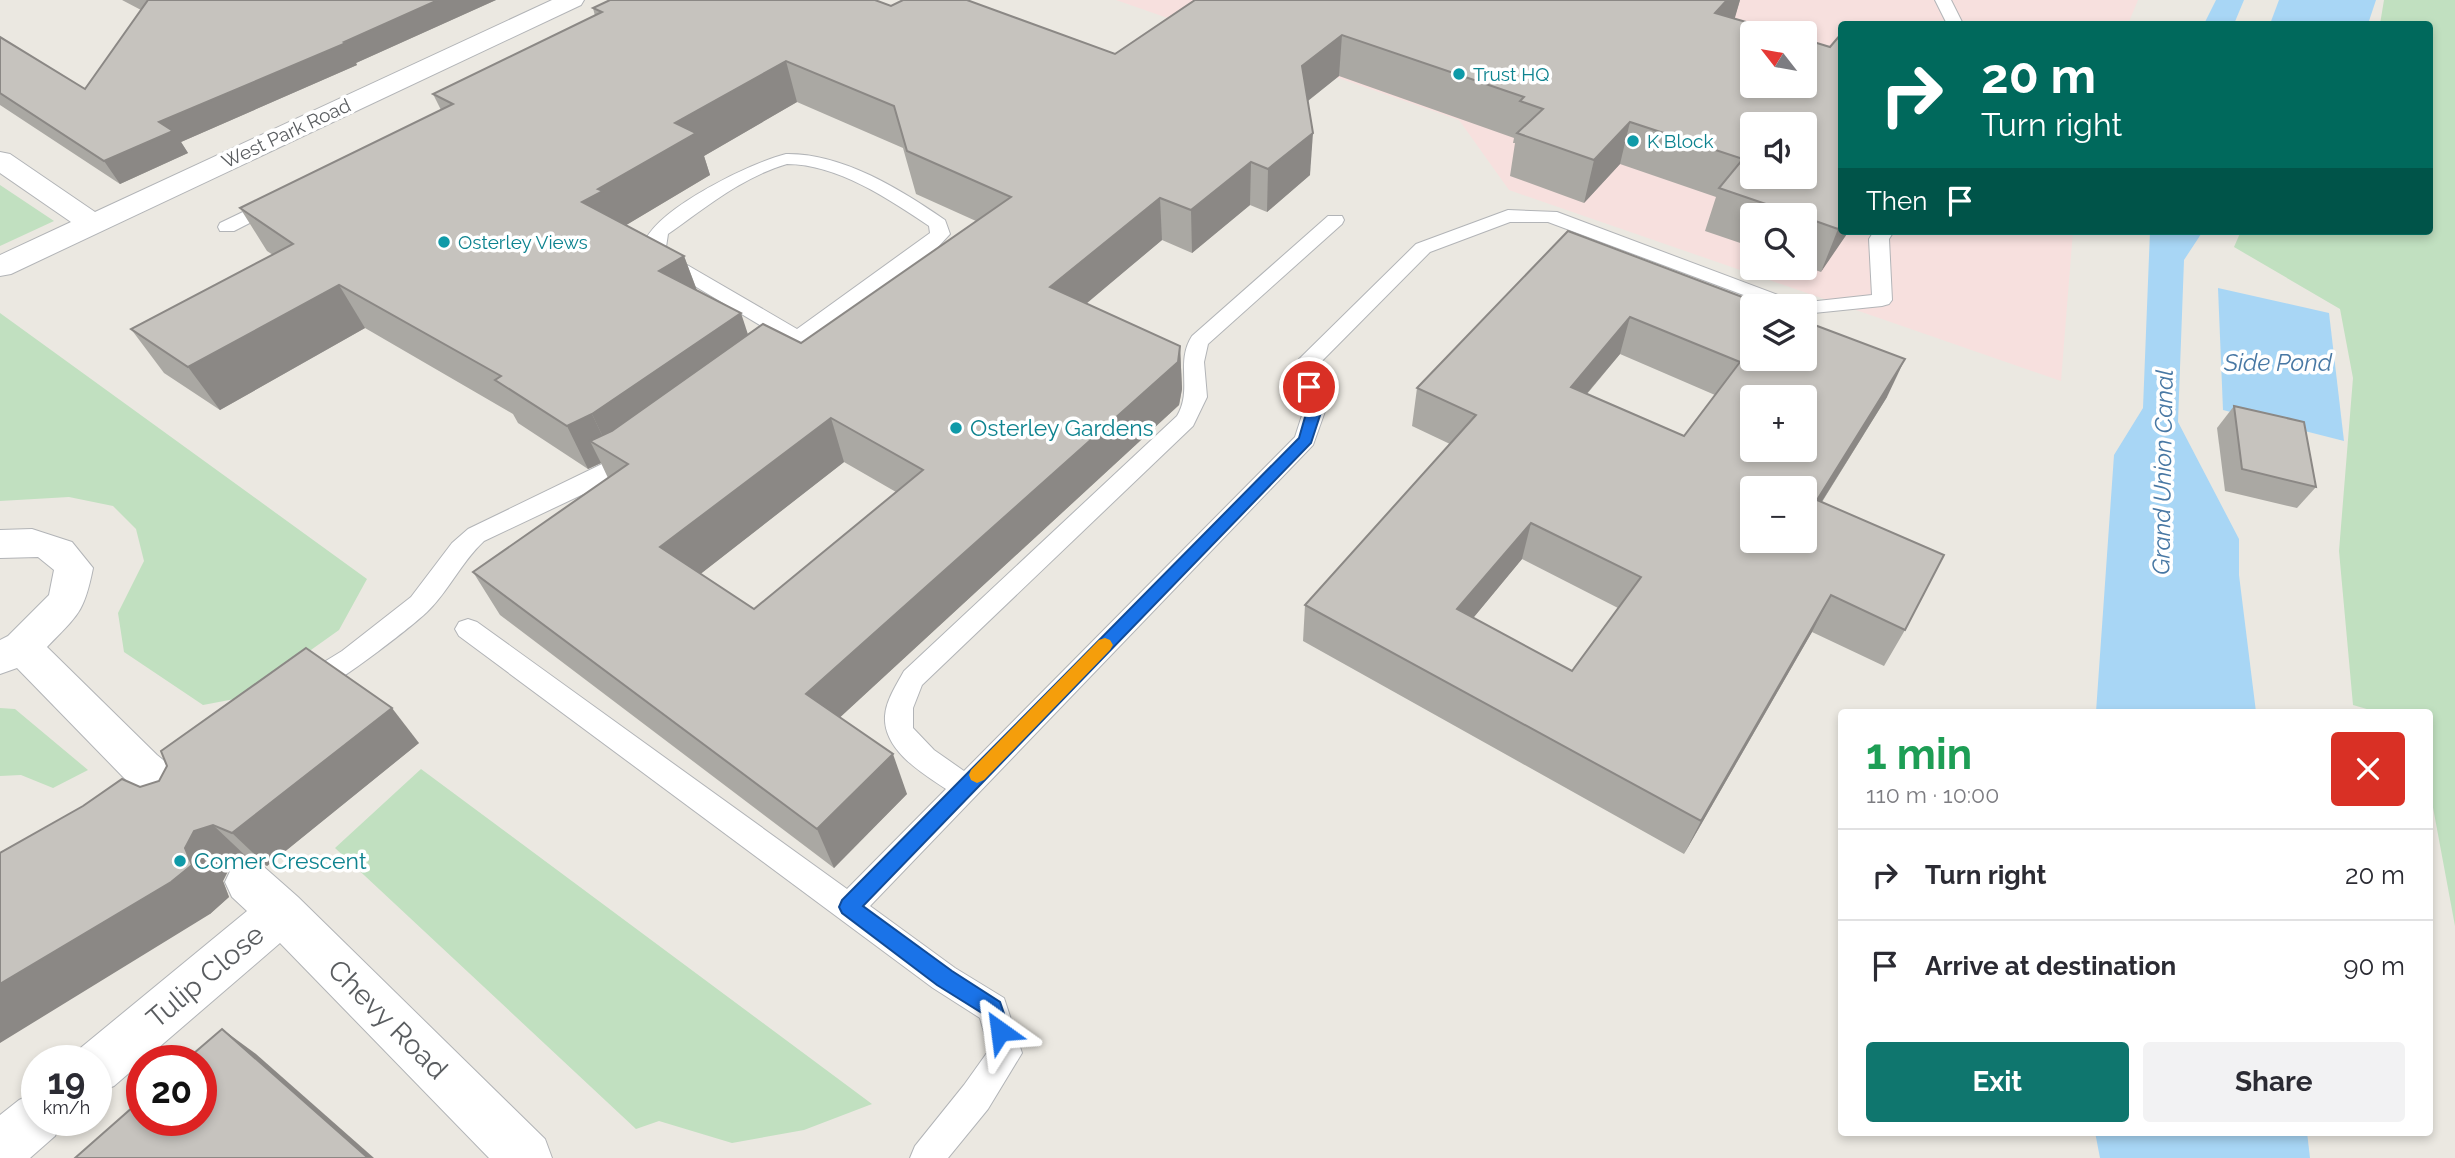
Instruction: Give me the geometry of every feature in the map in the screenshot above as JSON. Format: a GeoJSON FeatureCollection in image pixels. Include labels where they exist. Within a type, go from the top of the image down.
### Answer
{"type":"FeatureCollection","features":[{"type":"Feature","properties":{"kind":"street","name":"West Park Road"},"geometry":{"type":"LineString","coordinates":[[0,267],[572,0]]}},
{"type":"Feature","properties":{"kind":"street"},"geometry":{"type":"LineString","coordinates":[[0,160],[92,223]]}},
{"type":"Feature","properties":{"kind":"street"},"geometry":{"type":"LineString","coordinates":[[0,544],[19,541],[42,543],[64,552],[74,568],[67,601],[11,652],[155,779]]}},
{"type":"Feature","properties":{"kind":"street","name":"Tulip Close"},"geometry":{"type":"LineString","coordinates":[[112,1052],[264,897]]}},
{"type":"Feature","properties":{"kind":"street","name":"Chevy Road"},"geometry":{"type":"LineString","coordinates":[[264,897],[526,1158]]}},
{"type":"Feature","properties":{"kind":"street"},"geometry":{"type":"LineString","coordinates":[[0,1149],[21,1131]]}},
{"type":"Feature","properties":{"kind":"lane"},"geometry":{"type":"LineString","coordinates":[[1943,0],[1954,21]]}},
{"type":"Feature","properties":{"kind":"lane"},"geometry":{"type":"LineString","coordinates":[[754,371],[930,244],[940,234],[938,224],[919,210],[840,171],[804,158],[796,158],[764,167],[731,184],[660,231],[656,239],[657,249],[675,266],[798,339]]}},
{"type":"Feature","properties":{"kind":"lane"},"geometry":{"type":"LineString","coordinates":[[227,227],[289,196]]}},
{"type":"Feature","properties":{"kind":"lane"},"geometry":{"type":"LineString","coordinates":[[849,907],[1306,440],[1317,403],[1301,370],[1423,248],[1508,216],[1550,216],[1759,294]]}},
{"type":"Feature","properties":{"kind":"lane"},"geometry":{"type":"LineString","coordinates":[[966,787],[910,746],[901,734],[898,719],[901,701],[913,678],[1185,421],[1198,398],[1199,390],[1192,356],[1199,341],[1335,220]]}},
{"type":"Feature","properties":{"kind":"lane"},"geometry":{"type":"LineString","coordinates":[[1817,307],[1882,300],[1879,239],[1882,235]]}},
{"type":"Feature","properties":{"kind":"lane"},"geometry":{"type":"LineString","coordinates":[[282,701],[351,658],[420,604],[460,549],[476,535],[622,466],[655,442]]}},
{"type":"Feature","properties":{"kind":"lane"},"geometry":{"type":"LineString","coordinates":[[468,629],[944,978],[993,1009],[1006,1053],[976,1097],[927,1158]]}},
{"type":"Feature","properties":{"kind":"shaded area"},"geometry":{"type":"Polygon","coordinates":[[[1116,0],[2138,0],[2129,21],[1838,21],[1838,235],[2073,235],[2061,381],[1817,297],[1817,294],[1769,280],[1817,280],[1817,203],[1740,203],[1740,270],[1509,190],[1459,120],[1116,0]]]}},
{"type":"Feature","properties":{"kind":"green space"},"geometry":{"type":"Polygon","coordinates":[[[2384,0],[2455,0],[2455,926],[2433,808],[2433,709],[2367,709],[2353,705],[2339,551],[2353,378],[2340,309],[2234,247],[2239,235],[2433,235],[2433,21],[2380,21],[2384,0]]]}},
{"type":"Feature","properties":{"kind":"green space"},"geometry":{"type":"Polygon","coordinates":[[[0,185],[54,221],[0,246],[0,185]]]}},
{"type":"Feature","properties":{"kind":"green space"},"geometry":{"type":"Polygon","coordinates":[[[0,313],[367,579],[339,630],[245,697],[203,705],[124,652],[118,613],[144,561],[136,529],[113,506],[69,497],[0,501],[0,313]]]}},
{"type":"Feature","properties":{"kind":"green space"},"geometry":{"type":"Polygon","coordinates":[[[0,708],[15,709],[88,770],[53,788],[21,775],[0,776],[0,708]]]}},
{"type":"Feature","properties":{"kind":"green space"},"geometry":{"type":"Polygon","coordinates":[[[421,769],[872,1104],[804,1130],[732,1143],[659,1121],[636,1129],[335,848],[421,769]]]}},
{"type":"Feature","properties":{"kind":"water"},"geometry":{"type":"Polygon","coordinates":[[[2216,0],[2244,0],[2235,21],[2206,21],[2216,0]]]}},
{"type":"Feature","properties":{"kind":"water"},"geometry":{"type":"Polygon","coordinates":[[[2279,0],[2376,0],[2369,21],[2271,21],[2279,0]]]}},
{"type":"Feature","properties":{"kind":"water","name":"Grand Union Canal"},"geometry":{"type":"Polygon","coordinates":[[[2150,235],[2200,235],[2184,260],[2178,422],[2239,539],[2239,575],[2256,709],[2096,709],[2114,455],[2143,408],[2150,235]]]}},
{"type":"Feature","properties":{"kind":"water","name":"Side Pond"},"geometry":{"type":"Polygon","coordinates":[[[2218,288],[2329,313],[2344,441],[2223,410],[2218,288]]]}},
{"type":"Feature","properties":{"kind":"water"},"geometry":{"type":"Polygon","coordinates":[[[2096,1136],[2307,1136],[2310,1158],[2100,1158],[2096,1136]]]}},
{"type":"Feature","properties":{"kind":"building"},"geometry":{"type":"Polygon","coordinates":[[[148,0],[438,0],[344,42],[346,43],[159,122],[173,131],[104,161],[0,93],[0,37],[85,89],[148,0]]]}},
{"type":"Feature","properties":{"kind":"building"},"geometry":{"type":"Polygon","coordinates":[[[610,0],[875,0],[891,6],[903,0],[967,0],[1115,54],[1195,0],[1727,0],[1715,13],[1743,21],[1740,21],[1740,98],[1817,98],[1817,43],[1830,47],[1838,38],[1838,229],[1817,222],[1817,203],[1763,203],[1719,188],[1740,163],[1740,189],[1817,189],[1817,112],[1740,112],[1740,158],[1630,122],[1594,160],[1517,133],[1543,109],[1520,101],[1524,97],[1342,35],[1302,66],[1313,133],[1268,169],[1251,162],[1191,210],[1160,198],[1050,287],[1180,346],[1178,362],[806,694],[893,754],[817,829],[473,572],[628,464],[590,441],[612,431],[763,324],[801,343],[1011,197],[907,151],[894,106],[786,61],[675,123],[696,133],[598,189],[603,191],[582,202],[684,256],[659,271],[741,313],[592,414],[567,426],[495,380],[501,376],[339,285],[188,367],[131,329],[293,244],[240,208],[453,104],[433,94],[602,12],[593,8],[610,0]],[[831,418],[660,547],[754,609],[923,470],[831,418]]]}},
{"type":"Feature","properties":{"kind":"building"},"geometry":{"type":"Polygon","coordinates":[[[1568,231],[1740,296],[1740,362],[1740,371],[1817,371],[1817,326],[1905,359],[1817,500],[1944,555],[1905,630],[1831,595],[1701,821],[1305,605],[1476,415],[1417,388],[1568,231]],[[1630,317],[1571,387],[1684,436],[1740,362],[1630,317]],[[1531,523],[1457,609],[1572,671],[1641,577],[1531,523]]]}},
{"type":"Feature","properties":{"kind":"building"},"geometry":{"type":"Polygon","coordinates":[[[2234,406],[2304,422],[2316,487],[2242,469],[2234,406]]]}},
{"type":"Feature","properties":{"kind":"building"},"geometry":{"type":"Polygon","coordinates":[[[306,648],[392,708],[232,833],[213,825],[194,831],[185,848],[192,865],[171,882],[0,984],[0,853],[83,806],[122,779],[140,787],[159,781],[167,766],[161,751],[306,648]]]}},
{"type":"Feature","properties":{"kind":"building"},"geometry":{"type":"Polygon","coordinates":[[[222,1029],[368,1158],[75,1158],[100,1136],[112,1136],[112,1125],[126,1113],[126,1136],[217,1136],[217,1045],[203,1045],[222,1029]]]}},
{"type":"Feature","properties":{"kind":"slow traffic"},"geometry":{"type":"LineString","coordinates":[[977,775],[1105,645]]}},
{"type":"Feature","properties":{"kind":"place","name":"Trust HQ"},"geometry":{"type":"Point","coordinates":[1459,74]}},
{"type":"Feature","properties":{"kind":"place","name":"K Block"},"geometry":{"type":"Point","coordinates":[1633,141]}},
{"type":"Feature","properties":{"kind":"place","name":"Osterley Views"},"geometry":{"type":"Point","coordinates":[444,242]}},
{"type":"Feature","properties":{"kind":"place","name":"Osterley Gardens"},"geometry":{"type":"Point","coordinates":[956,428]}},
{"type":"Feature","properties":{"kind":"place","name":"Comer Crescent"},"geometry":{"type":"Point","coordinates":[180,861]}},
{"type":"Feature","properties":{"kind":"route"},"geometry":{"type":"LineString","coordinates":[[1000,1031],[993,1009],[944,978],[849,907],[1306,440],[1317,403],[1309,387]]}}]}
